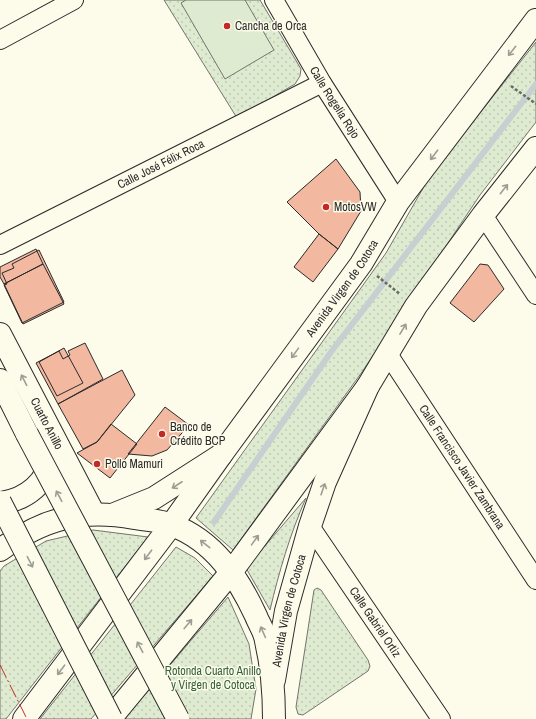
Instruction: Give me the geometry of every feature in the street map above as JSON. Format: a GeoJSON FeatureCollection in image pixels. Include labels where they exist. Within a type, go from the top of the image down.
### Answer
{"type":"FeatureCollection","features":[{"type":"Feature","properties":{"kind":"main road","name":"Avenida Virgen de Cotoca"},"geometry":{"type":"LineString","coordinates":[[103,514],[154,498],[221,455],[361,264],[398,202],[536,20]]}},
{"type":"Feature","properties":{"kind":"main road","name":"Avenida Virgen de Cotoca"},"geometry":{"type":"LineString","coordinates":[[273,683],[286,611],[310,526],[325,482],[368,386],[416,306],[483,215],[536,148]]}},
{"type":"Feature","properties":{"kind":"main road","name":"Cuarto Anillo"},"geometry":{"type":"LineString","coordinates":[[0,334],[46,424],[103,514]]}},
{"type":"Feature","properties":{"kind":"main road"},"geometry":{"type":"LineString","coordinates":[[0,380],[26,434],[178,719]]}},
{"type":"Feature","properties":{"kind":"main road"},"geometry":{"type":"LineString","coordinates":[[46,424],[53,444],[51,463],[43,480],[29,493],[12,502],[0,503],[110,719],[232,571],[368,386]]}},
{"type":"Feature","properties":{"kind":"main road"},"geometry":{"type":"LineString","coordinates":[[24,719],[172,524],[221,455]]}},
{"type":"Feature","properties":{"kind":"main road"},"geometry":{"type":"LineString","coordinates":[[0,550],[22,534],[54,520],[103,514],[172,524],[206,543],[232,571],[252,608],[266,639],[273,683],[274,719]]}},
{"type":"Feature","properties":{"kind":"street"},"geometry":{"type":"LineString","coordinates":[[0,40],[74,0]]}},
{"type":"Feature","properties":{"kind":"street","name":"Calle Rogelia Rojo"},"geometry":{"type":"LineString","coordinates":[[274,0],[322,83],[398,202]]}},
{"type":"Feature","properties":{"kind":"street","name":"Calle José Félix Roca"},"geometry":{"type":"LineString","coordinates":[[0,245],[322,83]]}},
{"type":"Feature","properties":{"kind":"street"},"geometry":{"type":"LineString","coordinates":[[483,215],[536,295]]}},
{"type":"Feature","properties":{"kind":"street","name":"Calle Francisco Javier Zambrana"},"geometry":{"type":"LineString","coordinates":[[388,354],[536,580]]}},
{"type":"Feature","properties":{"kind":"street","name":"Calle Gabriel Ortiz"},"geometry":{"type":"LineString","coordinates":[[310,526],[440,719]]}},
{"type":"Feature","properties":{"kind":"path"},"geometry":{"type":"LineString","coordinates":[[510,85],[536,104]]}},
{"type":"Feature","properties":{"kind":"path"},"geometry":{"type":"LineString","coordinates":[[374,274],[403,296]]}},
{"type":"Feature","properties":{"kind":"green space"},"geometry":{"type":"Polygon","coordinates":[[[164,0],[260,0],[301,69],[300,76],[295,84],[237,118],[164,0]]]}},
{"type":"Feature","properties":{"kind":"green space","name":"Cancha de Orca"},"geometry":{"type":"Polygon","coordinates":[[[186,0],[245,0],[274,50],[225,79],[181,3],[186,0]]]}},
{"type":"Feature","properties":{"kind":"green space"},"geometry":{"type":"Polygon","coordinates":[[[536,42],[536,122],[480,195],[362,372],[233,550],[196,518],[386,253],[430,176],[536,42]]]}},
{"type":"Feature","properties":{"kind":"green space"},"geometry":{"type":"Polygon","coordinates":[[[306,498],[285,553],[270,610],[246,568],[306,498]]]}},
{"type":"Feature","properties":{"kind":"green space"},"geometry":{"type":"Polygon","coordinates":[[[93,530],[148,537],[6,719],[0,719],[0,571],[4,566],[46,541],[93,530]]]}},
{"type":"Feature","properties":{"kind":"green space","name":"Rotonda Cuarto Anillo y Virgen de Cotoca"},"geometry":{"type":"Polygon","coordinates":[[[176,547],[195,558],[213,576],[91,719],[40,719],[176,547]]]}},
{"type":"Feature","properties":{"kind":"green space"},"geometry":{"type":"Polygon","coordinates":[[[317,588],[321,590],[368,660],[370,666],[368,671],[303,715],[298,714],[296,707],[314,590],[317,588]]]}},
{"type":"Feature","properties":{"kind":"green space","name":"Rotonda Cuarto Anillo y Virgen de Cotoca"},"geometry":{"type":"Polygon","coordinates":[[[228,597],[249,644],[256,689],[251,719],[124,719],[228,597]]]}},
{"type":"Feature","properties":{"kind":"building","name":"MotosVW"},"geometry":{"type":"Polygon","coordinates":[[[336,159],[360,192],[361,211],[338,249],[319,234],[287,202],[336,159]]]}},
{"type":"Feature","properties":{"kind":"building"},"geometry":{"type":"Polygon","coordinates":[[[319,234],[338,249],[313,282],[294,267],[319,234]]]}},
{"type":"Feature","properties":{"kind":"building"},"geometry":{"type":"Polygon","coordinates":[[[36,249],[43,264],[4,284],[0,277],[0,267],[36,249]]]}},
{"type":"Feature","properties":{"kind":"building"},"geometry":{"type":"Polygon","coordinates":[[[39,250],[64,302],[22,323],[4,285],[7,284],[2,273],[14,268],[12,264],[39,250]]]}},
{"type":"Feature","properties":{"kind":"building"},"geometry":{"type":"Polygon","coordinates":[[[43,264],[64,304],[23,324],[4,284],[43,264]]]}},
{"type":"Feature","properties":{"kind":"building"},"geometry":{"type":"Polygon","coordinates":[[[480,264],[488,265],[504,289],[474,322],[450,303],[480,264]]]}},
{"type":"Feature","properties":{"kind":"building"},"geometry":{"type":"Polygon","coordinates":[[[85,343],[103,379],[58,404],[36,363],[59,351],[63,359],[70,355],[68,351],[85,343]]]}},
{"type":"Feature","properties":{"kind":"building"},"geometry":{"type":"Polygon","coordinates":[[[64,348],[83,383],[57,396],[39,362],[64,348]]]}},
{"type":"Feature","properties":{"kind":"building"},"geometry":{"type":"Polygon","coordinates":[[[122,370],[135,395],[97,442],[83,449],[58,404],[122,370]]]}},
{"type":"Feature","properties":{"kind":"building","name":"Banco de Crédito BCP"},"geometry":{"type":"Polygon","coordinates":[[[165,407],[189,425],[167,450],[152,456],[128,454],[165,407]]]}},
{"type":"Feature","properties":{"kind":"building"},"geometry":{"type":"Polygon","coordinates":[[[111,424],[137,444],[110,478],[77,453],[97,442],[111,424]]]}},
{"type":"Feature","properties":{"kind":"waterway"},"geometry":{"type":"LineString","coordinates":[[214,522],[331,352],[536,84]]}},
{"type":"Feature","properties":{"kind":"power"},"geometry":{"type":"LineString","coordinates":[[0,665],[27,719]]}},
{"type":"Feature","properties":{"kind":"place","name":"Cancha de Orca"},"geometry":{"type":"Point","coordinates":[227,26]}},
{"type":"Feature","properties":{"kind":"place","name":"MotosVW"},"geometry":{"type":"Point","coordinates":[326,207]}},
{"type":"Feature","properties":{"kind":"place","name":"Banco de Crédito BCP"},"geometry":{"type":"Point","coordinates":[162,434]}},
{"type":"Feature","properties":{"kind":"place","name":"Pollo Mamuri"},"geometry":{"type":"Point","coordinates":[97,464]}}]}
